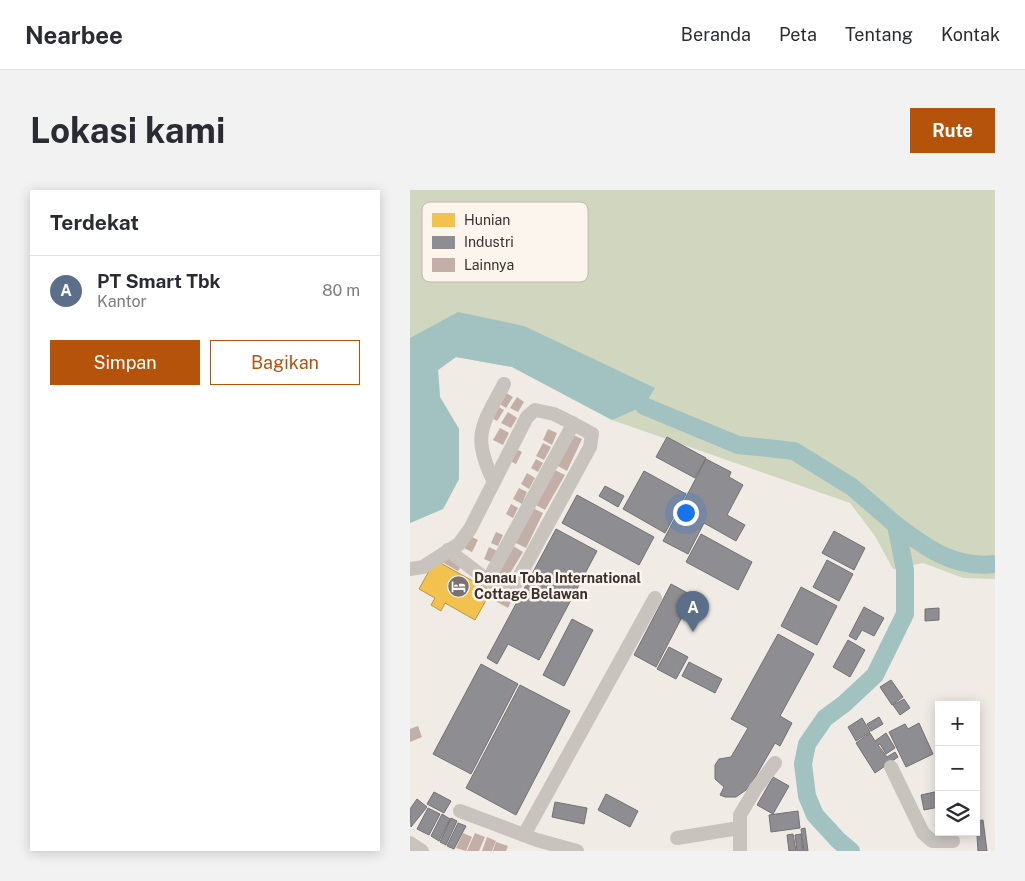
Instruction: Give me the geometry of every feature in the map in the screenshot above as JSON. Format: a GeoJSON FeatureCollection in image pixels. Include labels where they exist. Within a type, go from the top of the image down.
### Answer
{"type":"FeatureCollection","features":[{"type":"Feature","properties":{"kind":"street"},"geometry":{"type":"LineString","coordinates":[[494,482],[482,451],[480,431],[504,384]]}},
{"type":"Feature","properties":{"kind":"street"},"geometry":{"type":"LineString","coordinates":[[410,569],[423,567],[448,550],[459,544],[470,529],[527,418],[535,410],[554,414],[592,434],[593,437],[586,455],[512,590],[504,592],[448,550]]}},
{"type":"Feature","properties":{"kind":"street"},"geometry":{"type":"LineString","coordinates":[[488,580],[564,442],[572,423]]}},
{"type":"Feature","properties":{"kind":"street"},"geometry":{"type":"LineString","coordinates":[[524,835],[655,598]]}},
{"type":"Feature","properties":{"kind":"street"},"geometry":{"type":"LineString","coordinates":[[740,851],[740,815],[775,763]]}},
{"type":"Feature","properties":{"kind":"street"},"geometry":{"type":"LineString","coordinates":[[891,767],[923,833],[932,841],[953,841]]}},
{"type":"Feature","properties":{"kind":"street"},"geometry":{"type":"LineString","coordinates":[[460,811],[524,835],[577,851]]}},
{"type":"Feature","properties":{"kind":"street"},"geometry":{"type":"LineString","coordinates":[[677,838],[739,828]]}},
{"type":"Feature","properties":{"kind":"street"},"geometry":{"type":"LineString","coordinates":[[410,843],[422,851]]}},
{"type":"Feature","properties":{"kind":"green space"},"geometry":{"type":"Polygon","coordinates":[[[410,190],[995,190],[995,579],[963,578],[923,563],[893,569],[875,536],[850,503],[612,420],[512,367],[456,357],[438,370],[440,397],[459,429],[459,479],[443,509],[410,523],[410,190]]]}},
{"type":"Feature","properties":{"kind":"water"},"geometry":{"type":"Polygon","coordinates":[[[458,312],[524,326],[655,388],[644,406],[612,420],[512,367],[456,357],[438,370],[440,397],[459,429],[459,479],[443,509],[410,523],[410,338],[458,312]]]}},
{"type":"Feature","properties":{"kind":"building: Hunian"},"geometry":{"type":"Polygon","coordinates":[[[435,560],[491,591],[475,620],[445,603],[441,611],[431,605],[435,598],[419,589],[435,560]]]}},
{"type":"Feature","properties":{"kind":"building: Industri"},"geometry":{"type":"Polygon","coordinates":[[[667,437],[706,458],[695,478],[656,457],[667,437]]]}},
{"type":"Feature","properties":{"kind":"building: Industri"},"geometry":{"type":"Polygon","coordinates":[[[706,459],[731,472],[729,477],[743,485],[727,515],[745,525],[736,541],[704,523],[688,554],[663,541],[706,459]]]}},
{"type":"Feature","properties":{"kind":"building: Industri"},"geometry":{"type":"Polygon","coordinates":[[[644,471],[686,494],[665,533],[623,509],[644,471]]]}},
{"type":"Feature","properties":{"kind":"building: Industri"},"geometry":{"type":"Polygon","coordinates":[[[605,486],[624,496],[618,507],[599,496],[605,486]]]}},
{"type":"Feature","properties":{"kind":"building: Industri"},"geometry":{"type":"Polygon","coordinates":[[[577,495],[654,537],[639,565],[562,523],[577,495]]]}},
{"type":"Feature","properties":{"kind":"building: Industri"},"geometry":{"type":"Polygon","coordinates":[[[556,529],[597,551],[539,660],[508,644],[497,664],[487,658],[556,529]]]}},
{"type":"Feature","properties":{"kind":"building: Industri"},"geometry":{"type":"Polygon","coordinates":[[[834,531],[865,548],[854,570],[822,553],[834,531]]]}},
{"type":"Feature","properties":{"kind":"building: Industri"},"geometry":{"type":"Polygon","coordinates":[[[701,534],[752,562],[738,590],[686,562],[701,534]]]}},
{"type":"Feature","properties":{"kind":"building: Industri"},"geometry":{"type":"Polygon","coordinates":[[[827,560],[853,574],[839,601],[813,587],[827,560]]]}},
{"type":"Feature","properties":{"kind":"building: Industri"},"geometry":{"type":"Polygon","coordinates":[[[671,584],[693,596],[656,667],[634,655],[671,584]]]}},
{"type":"Feature","properties":{"kind":"building: Industri"},"geometry":{"type":"Polygon","coordinates":[[[801,587],[837,606],[817,645],[781,626],[801,587]]]}},
{"type":"Feature","properties":{"kind":"building: Industri"},"geometry":{"type":"Polygon","coordinates":[[[864,607],[884,618],[874,636],[862,630],[856,640],[849,636],[864,607]]]}},
{"type":"Feature","properties":{"kind":"building: Industri"},"geometry":{"type":"Polygon","coordinates":[[[939,608],[939,620],[925,621],[925,609],[939,608]]]}},
{"type":"Feature","properties":{"kind":"building: Industri"},"geometry":{"type":"Polygon","coordinates":[[[572,619],[593,630],[564,686],[543,675],[572,619]]]}},
{"type":"Feature","properties":{"kind":"building: Industri"},"geometry":{"type":"Polygon","coordinates":[[[778,634],[814,654],[780,716],[792,723],[780,746],[775,743],[749,788],[736,797],[725,797],[720,795],[724,787],[715,779],[715,765],[719,759],[731,757],[748,728],[731,719],[778,634]]]}},
{"type":"Feature","properties":{"kind":"building: Industri"},"geometry":{"type":"Polygon","coordinates":[[[848,640],[865,650],[850,677],[833,667],[848,640]]]}},
{"type":"Feature","properties":{"kind":"building: Industri"},"geometry":{"type":"Polygon","coordinates":[[[669,647],[688,657],[676,679],[657,669],[669,647]]]}},
{"type":"Feature","properties":{"kind":"building: Industri"},"geometry":{"type":"Polygon","coordinates":[[[689,662],[722,679],[715,693],[682,676],[689,662]]]}},
{"type":"Feature","properties":{"kind":"building: Industri"},"geometry":{"type":"Polygon","coordinates":[[[481,664],[518,684],[471,774],[433,754],[481,664]]]}},
{"type":"Feature","properties":{"kind":"building: Industri"},"geometry":{"type":"Polygon","coordinates":[[[891,680],[903,697],[892,705],[880,687],[891,680]]]}},
{"type":"Feature","properties":{"kind":"building: Industri"},"geometry":{"type":"Polygon","coordinates":[[[520,685],[570,711],[516,815],[466,788],[520,685]]]}},
{"type":"Feature","properties":{"kind":"building: Industri"},"geometry":{"type":"Polygon","coordinates":[[[904,699],[910,708],[900,715],[893,705],[904,699]]]}},
{"type":"Feature","properties":{"kind":"building: Industri"},"geometry":{"type":"Polygon","coordinates":[[[879,717],[883,724],[871,731],[867,724],[879,717]]]}},
{"type":"Feature","properties":{"kind":"building: Industri"},"geometry":{"type":"Polygon","coordinates":[[[862,718],[870,732],[856,741],[848,727],[862,718]]]}},
{"type":"Feature","properties":{"kind":"building: Industri"},"geometry":{"type":"Polygon","coordinates":[[[919,723],[933,754],[906,767],[889,732],[905,724],[908,729],[919,723]]]}},
{"type":"Feature","properties":{"kind":"building: Industri"},"geometry":{"type":"Polygon","coordinates":[[[870,733],[875,741],[886,733],[895,748],[886,754],[880,744],[878,745],[887,757],[895,752],[898,757],[875,773],[856,743],[870,733]]]}},
{"type":"Feature","properties":{"kind":"building: Industri"},"geometry":{"type":"Polygon","coordinates":[[[773,777],[789,786],[773,814],[757,805],[773,777]]]}},
{"type":"Feature","properties":{"kind":"building: Industri"},"geometry":{"type":"Polygon","coordinates":[[[434,792],[451,801],[444,813],[427,804],[434,792]]]}},
{"type":"Feature","properties":{"kind":"building: Industri"},"geometry":{"type":"Polygon","coordinates":[[[935,792],[935,808],[924,810],[921,795],[935,792]]]}},
{"type":"Feature","properties":{"kind":"building: Industri"},"geometry":{"type":"Polygon","coordinates":[[[606,794],[638,811],[630,827],[598,810],[606,794]]]}},
{"type":"Feature","properties":{"kind":"building: Industri"},"geometry":{"type":"Polygon","coordinates":[[[417,799],[427,807],[411,827],[410,809],[417,799]]]}},
{"type":"Feature","properties":{"kind":"building: Industri"},"geometry":{"type":"Polygon","coordinates":[[[555,802],[587,808],[584,824],[552,817],[555,802]]]}},
{"type":"Feature","properties":{"kind":"building: Industri"},"geometry":{"type":"Polygon","coordinates":[[[428,808],[440,814],[429,835],[417,829],[428,808]]]}},
{"type":"Feature","properties":{"kind":"building: Industri"},"geometry":{"type":"Polygon","coordinates":[[[798,811],[800,828],[771,832],[769,815],[798,811]]]}},
{"type":"Feature","properties":{"kind":"building: Industri"},"geometry":{"type":"Polygon","coordinates":[[[442,814],[450,819],[439,841],[431,836],[442,814]]]}},
{"type":"Feature","properties":{"kind":"building: Industri"},"geometry":{"type":"Polygon","coordinates":[[[451,818],[457,821],[446,845],[440,842],[451,818]]]}},
{"type":"Feature","properties":{"kind":"building: Industri"},"geometry":{"type":"Polygon","coordinates":[[[980,820],[983,820],[987,851],[978,851],[977,836],[980,836],[980,820]]]}},
{"type":"Feature","properties":{"kind":"building: Industri"},"geometry":{"type":"Polygon","coordinates":[[[458,823],[466,826],[454,849],[447,846],[458,823]]]}},
{"type":"Feature","properties":{"kind":"building: Industri"},"geometry":{"type":"Polygon","coordinates":[[[805,828],[808,851],[804,851],[801,829],[805,828]]]}},
{"type":"Feature","properties":{"kind":"building: Industri"},"geometry":{"type":"Polygon","coordinates":[[[793,834],[796,851],[789,851],[787,835],[793,834]]]}},
{"type":"Feature","properties":{"kind":"building: Industri"},"geometry":{"type":"Polygon","coordinates":[[[801,834],[803,851],[797,851],[795,835],[801,834]]]}},
{"type":"Feature","properties":{"kind":"building: Lainnya"},"geometry":{"type":"Polygon","coordinates":[[[505,392],[513,397],[506,408],[498,403],[505,392]]]}},
{"type":"Feature","properties":{"kind":"building: Lainnya"},"geometry":{"type":"Polygon","coordinates":[[[517,397],[524,402],[518,412],[510,408],[517,397]]]}},
{"type":"Feature","properties":{"kind":"building: Lainnya"},"geometry":{"type":"Polygon","coordinates":[[[497,406],[504,410],[497,421],[490,417],[497,406]]]}},
{"type":"Feature","properties":{"kind":"building: Lainnya"},"geometry":{"type":"Polygon","coordinates":[[[508,412],[517,418],[511,428],[501,423],[508,412]]]}},
{"type":"Feature","properties":{"kind":"building: Lainnya"},"geometry":{"type":"Polygon","coordinates":[[[500,428],[509,433],[503,445],[493,440],[500,428]]]}},
{"type":"Feature","properties":{"kind":"building: Lainnya"},"geometry":{"type":"Polygon","coordinates":[[[548,429],[557,433],[552,445],[543,440],[548,429]]]}},
{"type":"Feature","properties":{"kind":"building: Lainnya"},"geometry":{"type":"Polygon","coordinates":[[[571,434],[582,439],[567,471],[556,465],[571,434]]]}},
{"type":"Feature","properties":{"kind":"building: Lainnya"},"geometry":{"type":"Polygon","coordinates":[[[543,443],[551,447],[544,460],[536,456],[543,443]]]}},
{"type":"Feature","properties":{"kind":"building: Lainnya"},"geometry":{"type":"Polygon","coordinates":[[[514,448],[522,452],[516,464],[508,460],[514,448]]]}},
{"type":"Feature","properties":{"kind":"building: Lainnya"},"geometry":{"type":"Polygon","coordinates":[[[536,459],[543,463],[538,472],[531,468],[536,459]]]}},
{"type":"Feature","properties":{"kind":"building: Lainnya"},"geometry":{"type":"Polygon","coordinates":[[[553,469],[565,475],[545,510],[534,504],[553,469]]]}},
{"type":"Feature","properties":{"kind":"building: Lainnya"},"geometry":{"type":"Polygon","coordinates":[[[527,473],[535,478],[529,489],[521,484],[527,473]]]}},
{"type":"Feature","properties":{"kind":"building: Lainnya"},"geometry":{"type":"Polygon","coordinates":[[[519,488],[527,492],[522,504],[513,499],[519,488]]]}},
{"type":"Feature","properties":{"kind":"building: Lainnya"},"geometry":{"type":"Polygon","coordinates":[[[511,504],[518,508],[513,518],[506,514],[511,504]]]}},
{"type":"Feature","properties":{"kind":"building: Lainnya"},"geometry":{"type":"Polygon","coordinates":[[[531,507],[543,513],[526,548],[514,542],[531,507]]]}},
{"type":"Feature","properties":{"kind":"building: Lainnya"},"geometry":{"type":"Polygon","coordinates":[[[496,532],[503,535],[498,546],[491,543],[496,532]]]}},
{"type":"Feature","properties":{"kind":"building: Lainnya"},"geometry":{"type":"Polygon","coordinates":[[[468,535],[478,540],[472,552],[462,547],[468,535]]]}},
{"type":"Feature","properties":{"kind":"building: Lainnya"},"geometry":{"type":"Polygon","coordinates":[[[513,546],[523,552],[503,585],[493,579],[513,546]]]}},
{"type":"Feature","properties":{"kind":"building: Lainnya"},"geometry":{"type":"Polygon","coordinates":[[[489,547],[497,551],[491,562],[484,559],[489,547]]]}},
{"type":"Feature","properties":{"kind":"building: Lainnya"},"geometry":{"type":"Polygon","coordinates":[[[444,554],[462,565],[458,571],[440,561],[444,554]]]}},
{"type":"Feature","properties":{"kind":"building: Lainnya"},"geometry":{"type":"Polygon","coordinates":[[[493,589],[512,599],[508,608],[488,597],[493,589]]]}},
{"type":"Feature","properties":{"kind":"building: Lainnya"},"geometry":{"type":"Polygon","coordinates":[[[418,726],[422,737],[410,742],[410,729],[418,726]]]}},
{"type":"Feature","properties":{"kind":"building: Lainnya"},"geometry":{"type":"Polygon","coordinates":[[[463,833],[472,837],[466,851],[456,848],[463,833]]]}},
{"type":"Feature","properties":{"kind":"building: Lainnya"},"geometry":{"type":"Polygon","coordinates":[[[475,833],[485,837],[479,851],[467,851],[475,833]]]}},
{"type":"Feature","properties":{"kind":"building: Lainnya"},"geometry":{"type":"Polygon","coordinates":[[[487,837],[496,841],[492,851],[482,851],[487,837]]]}},
{"type":"Feature","properties":{"kind":"building: Lainnya"},"geometry":{"type":"Polygon","coordinates":[[[496,842],[508,846],[506,851],[493,851],[496,842]]]}},
{"type":"Feature","properties":{"kind":"waterway"},"geometry":{"type":"LineString","coordinates":[[644,406],[738,445],[794,451],[852,487],[896,525],[905,570],[905,614],[875,675],[844,704],[825,718],[807,744],[803,764],[807,796],[815,815],[851,851]]}},
{"type":"Feature","properties":{"kind":"waterway"},"geometry":{"type":"LineString","coordinates":[[896,525],[918,542],[954,560],[980,565],[995,564]]}},
{"type":"Feature","properties":{"kind":"place","name":"Danau Toba International Cottage Belawan"},"geometry":{"type":"Point","coordinates":[458,586]}},
{"type":"Feature","properties":{"kind":"place","name":"PT Smart Tbk"},"geometry":{"type":"Point","coordinates":[693,632]}}]}
